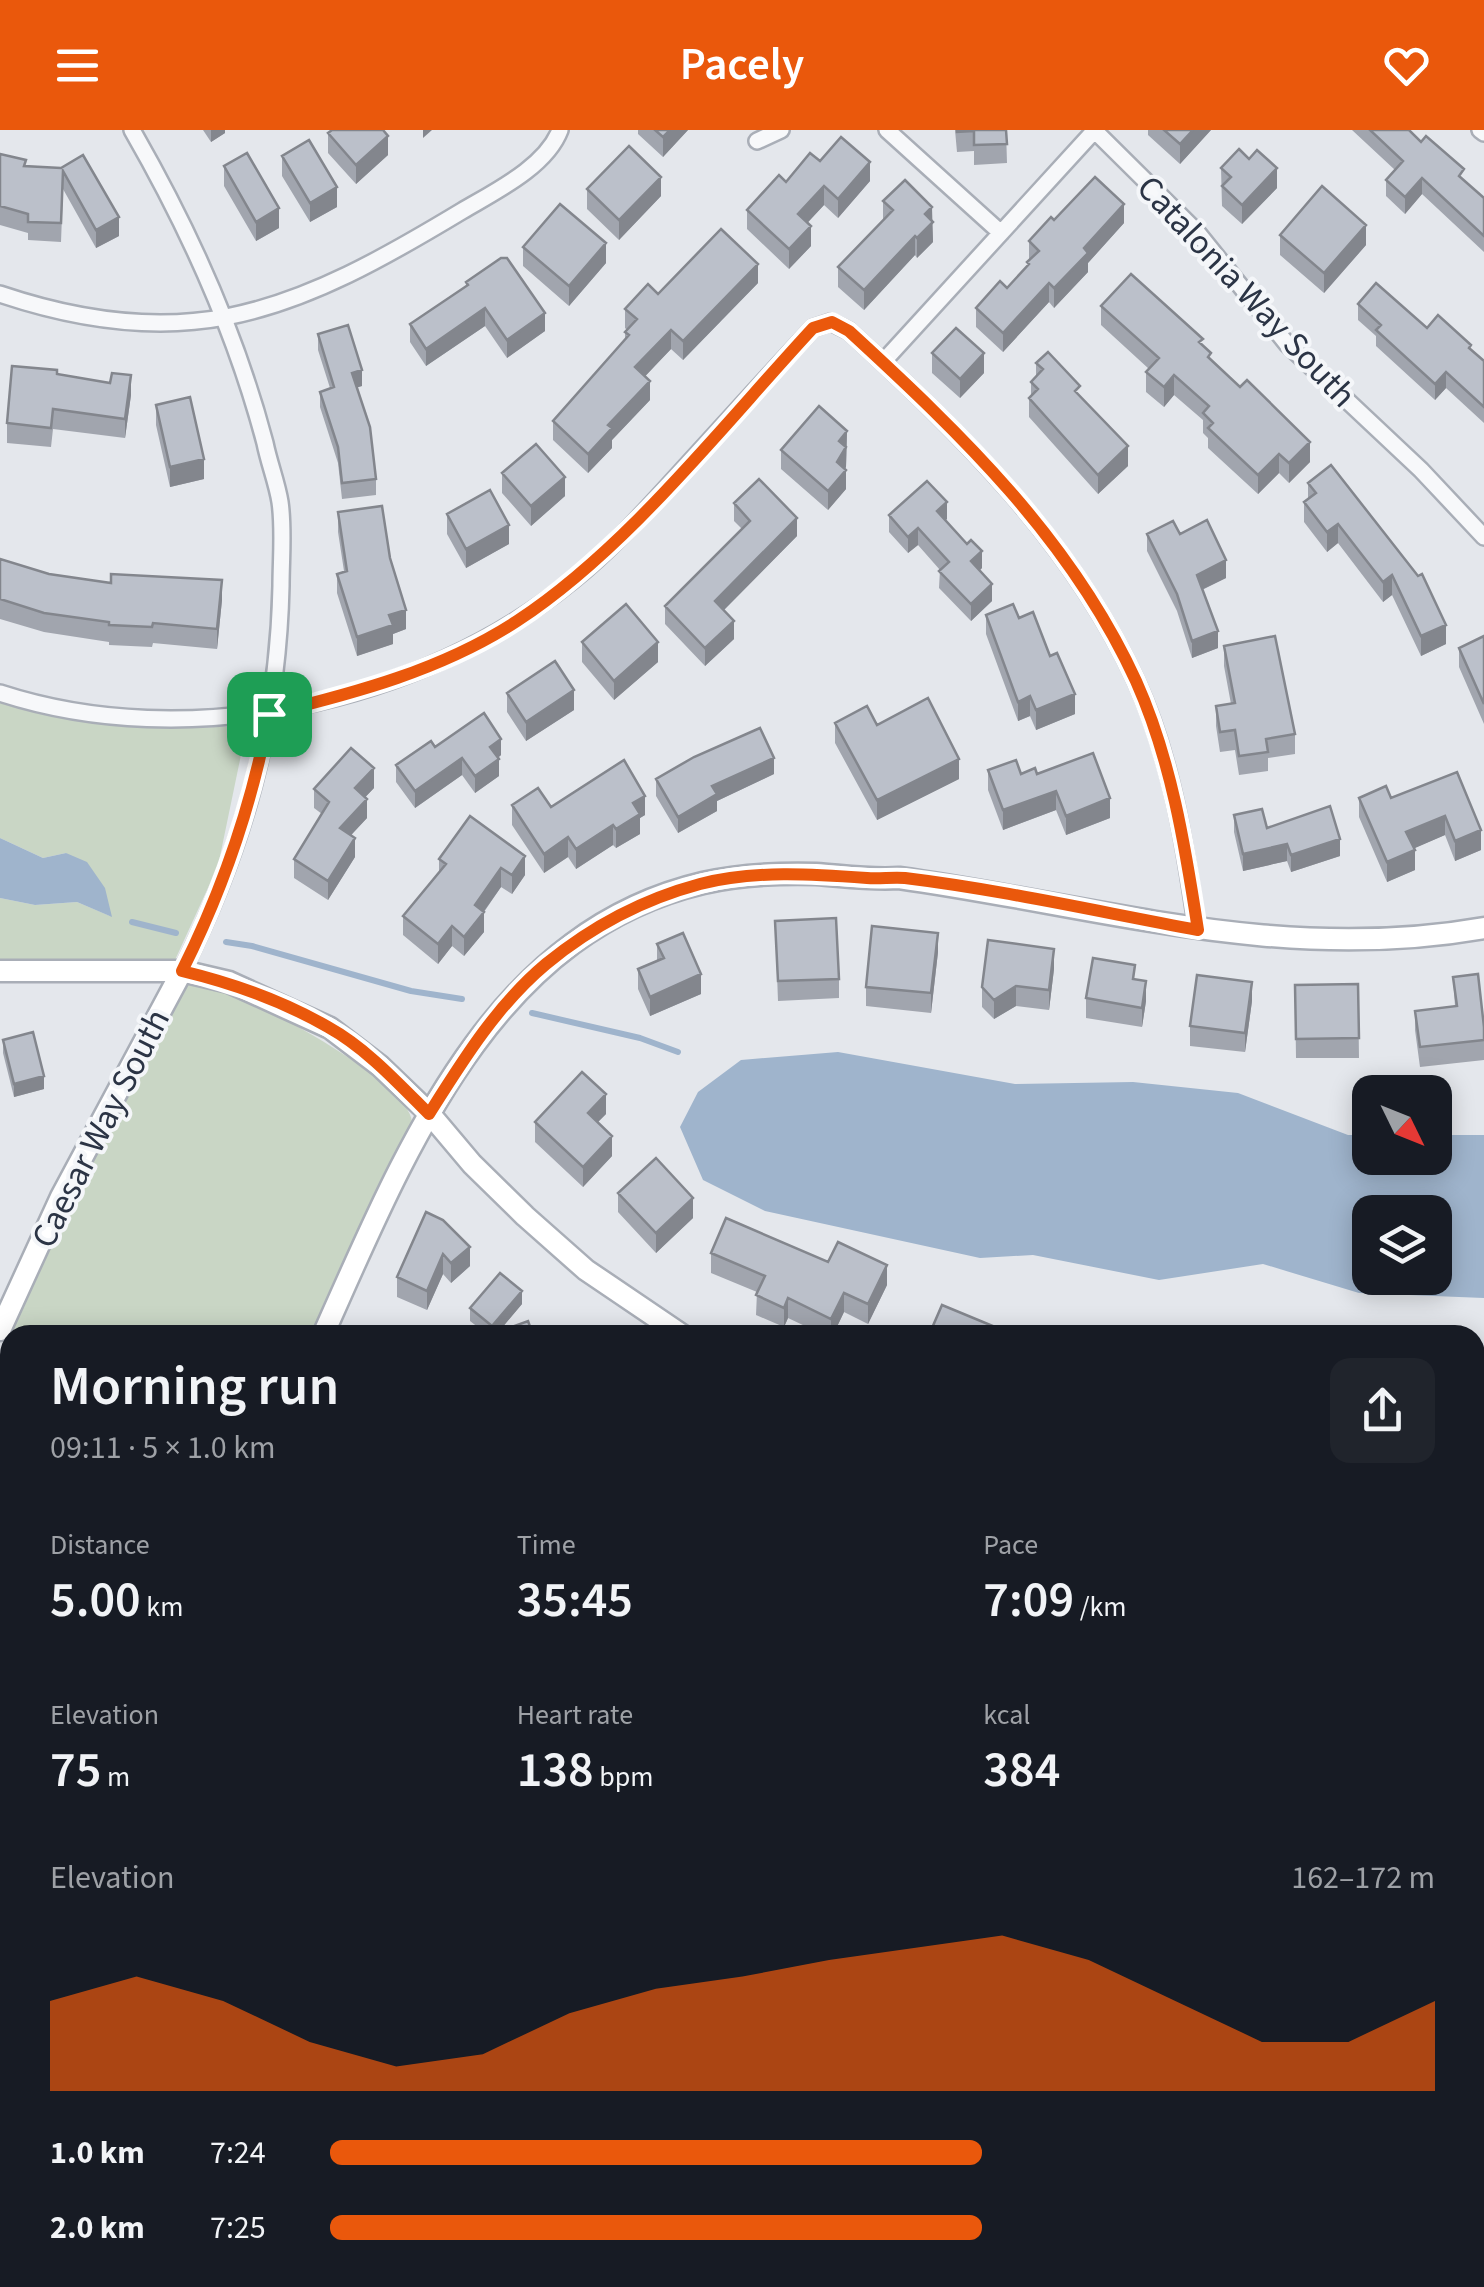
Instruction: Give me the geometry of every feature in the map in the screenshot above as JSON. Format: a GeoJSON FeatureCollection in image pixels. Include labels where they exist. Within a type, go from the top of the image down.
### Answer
{"type":"FeatureCollection","features":[{"type":"Feature","properties":{"kind":"street","name":"Caesar Way South"},"geometry":{"type":"LineString","coordinates":[[2,1325],[61,1197],[213,909],[256,786],[280,648],[280,503],[257,413],[225,317],[156,171],[132,130]]}},
{"type":"Feature","properties":{"kind":"street"},"geometry":{"type":"LineString","coordinates":[[0,294],[51,311],[123,321],[225,317],[290,298],[419,237],[537,161],[560,130]]}},
{"type":"Feature","properties":{"kind":"street"},"geometry":{"type":"LineString","coordinates":[[756,141],[781,130]]}},
{"type":"Feature","properties":{"kind":"street"},"geometry":{"type":"LineString","coordinates":[[888,130],[1001,233]]}},
{"type":"Feature","properties":{"kind":"street"},"geometry":{"type":"LineString","coordinates":[[883,362],[1095,130]]}},
{"type":"Feature","properties":{"kind":"street","name":"Catalonia Way South"},"geometry":{"type":"LineString","coordinates":[[1095,130],[1198,232],[1287,344],[1422,470],[1484,536]]}},
{"type":"Feature","properties":{"kind":"street"},"geometry":{"type":"LineString","coordinates":[[0,693],[98,714],[189,718],[269,714],[359,692],[451,657],[515,622],[573,580],[632,525],[813,328],[832,322],[849,331],[986,462],[1035,518],[1076,575],[1136,682],[1165,762],[1183,834],[1198,930]]}},
{"type":"Feature","properties":{"kind":"street"},"geometry":{"type":"LineString","coordinates":[[327,1325],[380,1207],[429,1114],[492,1019],[544,966],[598,927],[644,903],[702,883],[813,874],[899,878],[1248,936],[1368,940],[1484,928]]}},
{"type":"Feature","properties":{"kind":"street"},"geometry":{"type":"LineString","coordinates":[[0,971],[182,971],[230,982],[330,1028],[380,1066],[525,1216],[654,1325]]}},
{"type":"Feature","properties":{"kind":"green space"},"geometry":{"type":"Polygon","coordinates":[[[0,703],[122,725],[247,726],[218,866],[175,960],[0,959],[0,898],[35,905],[77,902],[110,916],[66,853],[43,858],[0,838],[0,703]]]}},
{"type":"Feature","properties":{"kind":"green space"},"geometry":{"type":"Polygon","coordinates":[[[188,983],[261,1007],[298,1027],[376,1077],[409,1112],[410,1135],[380,1187],[317,1325],[14,1325],[43,1262],[188,983]]]}},
{"type":"Feature","properties":{"kind":"water"},"geometry":{"type":"Polygon","coordinates":[[[0,838],[43,858],[66,853],[87,862],[105,888],[112,917],[77,902],[35,905],[0,898],[0,838]]]}},
{"type":"Feature","properties":{"kind":"water"},"geometry":{"type":"Polygon","coordinates":[[[838,1052],[1015,1084],[1133,1082],[1238,1093],[1352,1135],[1352,1175],[1452,1175],[1452,1135],[1484,1135],[1484,1298],[1409,1295],[1452,1295],[1452,1195],[1352,1195],[1352,1291],[1263,1264],[1159,1280],[1033,1255],[980,1258],[765,1211],[703,1180],[680,1127],[698,1092],[741,1060],[838,1052]]]}},
{"type":"Feature","properties":{"kind":"building"},"geometry":{"type":"Polygon","coordinates":[[[383,130],[388,136],[356,165],[328,133],[383,130]]]}},
{"type":"Feature","properties":{"kind":"building"},"geometry":{"type":"Polygon","coordinates":[[[957,130],[1006,130],[1007,144],[974,145],[974,131],[957,130]]]}},
{"type":"Feature","properties":{"kind":"building"},"geometry":{"type":"Polygon","coordinates":[[[1164,130],[1193,130],[1180,144],[1164,130]]]}},
{"type":"Feature","properties":{"kind":"building"},"geometry":{"type":"Polygon","coordinates":[[[1370,130],[1409,130],[1421,142],[1426,136],[1464,169],[1459,176],[1484,198],[1484,236],[1422,178],[1405,197],[1386,180],[1403,161],[1370,130]]]}},
{"type":"Feature","properties":{"kind":"building"},"geometry":{"type":"Polygon","coordinates":[[[841,137],[870,162],[838,199],[824,186],[798,214],[811,226],[789,249],[747,210],[779,175],[786,182],[810,153],[820,161],[841,137]]]}},
{"type":"Feature","properties":{"kind":"building"},"geometry":{"type":"Polygon","coordinates":[[[309,140],[337,187],[310,203],[282,156],[309,140]]]}},
{"type":"Feature","properties":{"kind":"building"},"geometry":{"type":"Polygon","coordinates":[[[629,146],[661,177],[619,220],[587,189],[629,146]]]}},
{"type":"Feature","properties":{"kind":"building"},"geometry":{"type":"Polygon","coordinates":[[[1239,149],[1249,159],[1257,150],[1277,168],[1242,205],[1222,186],[1231,177],[1221,168],[1239,149]]]}},
{"type":"Feature","properties":{"kind":"building"},"geometry":{"type":"Polygon","coordinates":[[[247,153],[279,208],[256,222],[224,166],[247,153]]]}},
{"type":"Feature","properties":{"kind":"building"},"geometry":{"type":"Polygon","coordinates":[[[0,154],[26,160],[24,166],[61,168],[83,155],[119,217],[96,230],[63,171],[61,223],[28,222],[28,214],[0,206],[0,154]]]}},
{"type":"Feature","properties":{"kind":"building"},"geometry":{"type":"Polygon","coordinates":[[[1095,177],[1124,204],[1084,248],[1088,253],[1054,288],[1049,283],[1003,333],[976,308],[1000,281],[1007,288],[1029,264],[1039,251],[1029,241],[1095,177]]]}},
{"type":"Feature","properties":{"kind":"building"},"geometry":{"type":"Polygon","coordinates":[[[905,180],[932,207],[925,214],[933,222],[864,290],[838,267],[893,210],[883,201],[905,180]]]}},
{"type":"Feature","properties":{"kind":"building"},"geometry":{"type":"Polygon","coordinates":[[[1322,186],[1366,225],[1324,273],[1280,235],[1322,186]]]}},
{"type":"Feature","properties":{"kind":"building"},"geometry":{"type":"Polygon","coordinates":[[[560,204],[606,243],[569,286],[523,247],[560,204]]]}},
{"type":"Feature","properties":{"kind":"building"},"geometry":{"type":"Polygon","coordinates":[[[721,229],[758,264],[683,341],[671,330],[635,367],[650,381],[608,425],[612,428],[588,454],[553,421],[629,335],[625,332],[637,319],[625,309],[648,284],[658,294],[721,229]]]}},
{"type":"Feature","properties":{"kind":"building"},"geometry":{"type":"Polygon","coordinates":[[[501,258],[507,258],[545,313],[507,340],[485,308],[426,349],[410,324],[501,258]]]}},
{"type":"Feature","properties":{"kind":"building"},"geometry":{"type":"Polygon","coordinates":[[[1131,274],[1203,339],[1199,342],[1211,353],[1208,357],[1240,387],[1247,380],[1310,442],[1289,463],[1279,454],[1258,475],[1208,428],[1213,423],[1203,413],[1209,406],[1174,375],[1164,387],[1146,372],[1159,358],[1101,306],[1131,274]]]}},
{"type":"Feature","properties":{"kind":"building"},"geometry":{"type":"Polygon","coordinates":[[[1376,283],[1427,328],[1438,315],[1471,345],[1469,348],[1484,361],[1484,407],[1446,372],[1435,384],[1376,330],[1381,325],[1358,304],[1376,283]]]}},
{"type":"Feature","properties":{"kind":"building"},"geometry":{"type":"Polygon","coordinates":[[[348,325],[362,370],[352,373],[370,427],[376,479],[342,483],[338,447],[320,392],[334,387],[318,334],[348,325]]]}},
{"type":"Feature","properties":{"kind":"building"},"geometry":{"type":"Polygon","coordinates":[[[956,328],[984,353],[960,379],[932,353],[956,328]]]}},
{"type":"Feature","properties":{"kind":"building"},"geometry":{"type":"Polygon","coordinates":[[[1048,352],[1080,386],[1075,391],[1128,446],[1098,475],[1029,398],[1038,389],[1031,382],[1043,369],[1036,363],[1048,352]]]}},
{"type":"Feature","properties":{"kind":"building"},"geometry":{"type":"Polygon","coordinates":[[[12,366],[57,370],[57,374],[110,383],[112,373],[131,375],[125,419],[53,409],[51,428],[7,423],[12,366]]]}},
{"type":"Feature","properties":{"kind":"building"},"geometry":{"type":"Polygon","coordinates":[[[190,397],[204,459],[170,467],[156,405],[190,397]]]}},
{"type":"Feature","properties":{"kind":"building"},"geometry":{"type":"Polygon","coordinates":[[[819,406],[847,431],[839,441],[846,447],[837,462],[846,470],[828,491],[781,450],[819,406]]]}},
{"type":"Feature","properties":{"kind":"building"},"geometry":{"type":"Polygon","coordinates":[[[536,444],[565,477],[531,506],[502,473],[536,444]]]}},
{"type":"Feature","properties":{"kind":"building"},"geometry":{"type":"Polygon","coordinates":[[[1331,465],[1418,576],[1422,574],[1446,625],[1421,636],[1392,575],[1383,582],[1338,524],[1327,532],[1304,502],[1316,493],[1308,483],[1331,465]]]}},
{"type":"Feature","properties":{"kind":"building"},"geometry":{"type":"Polygon","coordinates":[[[759,479],[797,518],[715,601],[734,621],[705,648],[665,606],[750,521],[734,503],[759,479]]]}},
{"type":"Feature","properties":{"kind":"building"},"geometry":{"type":"Polygon","coordinates":[[[927,481],[947,502],[937,511],[967,544],[971,540],[982,551],[971,561],[992,584],[971,604],[939,571],[949,562],[918,528],[908,537],[889,515],[927,481]]]}},
{"type":"Feature","properties":{"kind":"building"},"geometry":{"type":"Polygon","coordinates":[[[490,490],[509,525],[466,549],[447,514],[490,490]]]}},
{"type":"Feature","properties":{"kind":"building"},"geometry":{"type":"Polygon","coordinates":[[[382,506],[390,558],[406,610],[389,615],[393,625],[357,637],[337,574],[347,571],[338,512],[382,506]]]}},
{"type":"Feature","properties":{"kind":"building"},"geometry":{"type":"Polygon","coordinates":[[[1207,520],[1226,560],[1197,575],[1218,631],[1192,641],[1177,594],[1147,534],[1173,521],[1180,534],[1207,520]]]}},
{"type":"Feature","properties":{"kind":"building"},"geometry":{"type":"Polygon","coordinates":[[[0,559],[49,574],[111,583],[111,574],[222,580],[217,629],[153,623],[152,627],[109,625],[44,613],[0,599],[0,559]]]}},
{"type":"Feature","properties":{"kind":"building"},"geometry":{"type":"Polygon","coordinates":[[[626,604],[658,642],[614,681],[582,642],[626,604]]]}},
{"type":"Feature","properties":{"kind":"building"},"geometry":{"type":"Polygon","coordinates":[[[1013,604],[1019,618],[1033,612],[1050,656],[1057,653],[1075,694],[1036,710],[1030,696],[1018,702],[986,615],[1013,604]]]}},
{"type":"Feature","properties":{"kind":"building"},"geometry":{"type":"Polygon","coordinates":[[[1275,636],[1295,734],[1266,739],[1268,752],[1239,756],[1235,730],[1220,732],[1216,706],[1235,703],[1224,646],[1275,636]]]}},
{"type":"Feature","properties":{"kind":"building"},"geometry":{"type":"Polygon","coordinates":[[[1484,636],[1484,704],[1459,648],[1484,636]]]}},
{"type":"Feature","properties":{"kind":"building"},"geometry":{"type":"Polygon","coordinates":[[[555,661],[574,690],[526,722],[507,693],[555,661]]]}},
{"type":"Feature","properties":{"kind":"building"},"geometry":{"type":"Polygon","coordinates":[[[928,698],[959,759],[877,800],[835,723],[867,706],[877,725],[928,698]]]}},
{"type":"Feature","properties":{"kind":"building"},"geometry":{"type":"Polygon","coordinates":[[[484,713],[501,739],[490,747],[499,759],[475,776],[462,758],[415,791],[396,765],[431,741],[435,747],[484,713]]]}},
{"type":"Feature","properties":{"kind":"building"},"geometry":{"type":"Polygon","coordinates":[[[760,728],[774,758],[712,786],[717,794],[678,817],[656,779],[694,757],[760,728]]]}},
{"type":"Feature","properties":{"kind":"building"},"geometry":{"type":"Polygon","coordinates":[[[351,748],[374,768],[355,788],[367,799],[340,828],[355,838],[328,881],[294,859],[329,802],[314,789],[351,748]]]}},
{"type":"Feature","properties":{"kind":"building"},"geometry":{"type":"Polygon","coordinates":[[[1093,753],[1110,798],[1066,816],[1056,791],[1003,810],[988,770],[1016,760],[1021,774],[1035,768],[1037,774],[1093,753]]]}},
{"type":"Feature","properties":{"kind":"building"},"geometry":{"type":"Polygon","coordinates":[[[624,760],[645,796],[633,803],[640,814],[616,829],[613,825],[576,849],[568,837],[544,854],[512,805],[538,788],[551,807],[624,760]]]}},
{"type":"Feature","properties":{"kind":"building"},"geometry":{"type":"Polygon","coordinates":[[[1457,772],[1481,830],[1455,841],[1445,816],[1406,832],[1415,850],[1387,862],[1359,798],[1386,786],[1391,798],[1457,772]]]}},
{"type":"Feature","properties":{"kind":"building"},"geometry":{"type":"Polygon","coordinates":[[[1330,806],[1340,839],[1291,855],[1287,844],[1243,854],[1234,815],[1262,809],[1267,828],[1330,806]]]}},
{"type":"Feature","properties":{"kind":"building"},"geometry":{"type":"Polygon","coordinates":[[[470,816],[525,856],[512,875],[501,868],[475,905],[484,912],[464,937],[452,926],[438,944],[403,916],[446,864],[439,859],[470,816]]]}},
{"type":"Feature","properties":{"kind":"building"},"geometry":{"type":"Polygon","coordinates":[[[836,918],[839,979],[778,981],[775,921],[836,918]]]}},
{"type":"Feature","properties":{"kind":"building"},"geometry":{"type":"Polygon","coordinates":[[[872,926],[938,933],[931,993],[866,987],[872,926]]]}},
{"type":"Feature","properties":{"kind":"building"},"geometry":{"type":"Polygon","coordinates":[[[683,933],[701,974],[650,997],[638,969],[664,958],[657,944],[683,933]]]}},
{"type":"Feature","properties":{"kind":"building"},"geometry":{"type":"Polygon","coordinates":[[[988,940],[1054,949],[1049,990],[1016,986],[994,1000],[982,987],[988,940]]]}},
{"type":"Feature","properties":{"kind":"building"},"geometry":{"type":"Polygon","coordinates":[[[1093,958],[1135,965],[1133,979],[1146,981],[1142,1008],[1086,998],[1093,958]]]}},
{"type":"Feature","properties":{"kind":"building"},"geometry":{"type":"Polygon","coordinates":[[[1478,974],[1484,1040],[1420,1047],[1415,1011],[1457,1006],[1453,977],[1478,974]]]}},
{"type":"Feature","properties":{"kind":"building"},"geometry":{"type":"Polygon","coordinates":[[[1197,975],[1252,982],[1245,1033],[1190,1026],[1197,975]]]}},
{"type":"Feature","properties":{"kind":"building"},"geometry":{"type":"Polygon","coordinates":[[[1358,984],[1359,1038],[1296,1039],[1295,985],[1358,984]]]}},
{"type":"Feature","properties":{"kind":"building"},"geometry":{"type":"Polygon","coordinates":[[[33,1032],[44,1076],[14,1084],[3,1040],[33,1032]]]}},
{"type":"Feature","properties":{"kind":"building"},"geometry":{"type":"Polygon","coordinates":[[[582,1072],[606,1094],[588,1113],[612,1136],[583,1167],[535,1122],[582,1072]]]}},
{"type":"Feature","properties":{"kind":"building"},"geometry":{"type":"Polygon","coordinates":[[[656,1158],[693,1198],[656,1233],[618,1193],[656,1158]]]}},
{"type":"Feature","properties":{"kind":"building"},"geometry":{"type":"Polygon","coordinates":[[[426,1212],[443,1220],[470,1247],[451,1263],[443,1254],[427,1291],[397,1277],[426,1212]]]}},
{"type":"Feature","properties":{"kind":"building"},"geometry":{"type":"Polygon","coordinates":[[[726,1218],[828,1262],[838,1242],[887,1265],[868,1304],[844,1293],[831,1319],[788,1298],[784,1308],[756,1295],[765,1276],[711,1253],[726,1218]]]}},
{"type":"Feature","properties":{"kind":"building"},"geometry":{"type":"Polygon","coordinates":[[[500,1273],[522,1291],[493,1325],[470,1308],[500,1273]]]}},
{"type":"Feature","properties":{"kind":"building"},"geometry":{"type":"Polygon","coordinates":[[[942,1305],[990,1325],[933,1325],[942,1305]]]}},
{"type":"Feature","properties":{"kind":"waterway"},"geometry":{"type":"LineString","coordinates":[[132,922],[176,933]]}},
{"type":"Feature","properties":{"kind":"waterway"},"geometry":{"type":"LineString","coordinates":[[226,942],[411,991],[462,999]]}},
{"type":"Feature","properties":{"kind":"waterway"},"geometry":{"type":"LineString","coordinates":[[532,1013],[640,1038],[678,1052]]}},
{"type":"Feature","properties":{"kind":"route"},"geometry":{"type":"LineString","coordinates":[[832,322],[849,331],[986,462],[1035,518],[1106,624],[1136,682],[1165,762],[1183,834],[1198,930],[899,878],[813,874],[702,883],[644,903],[598,927],[544,966],[492,1019],[429,1114],[380,1066],[330,1028],[230,982],[182,971],[213,909],[234,854],[256,786],[269,714],[359,692],[451,657],[515,622],[573,580],[632,525],[813,328],[832,322]]}}]}
